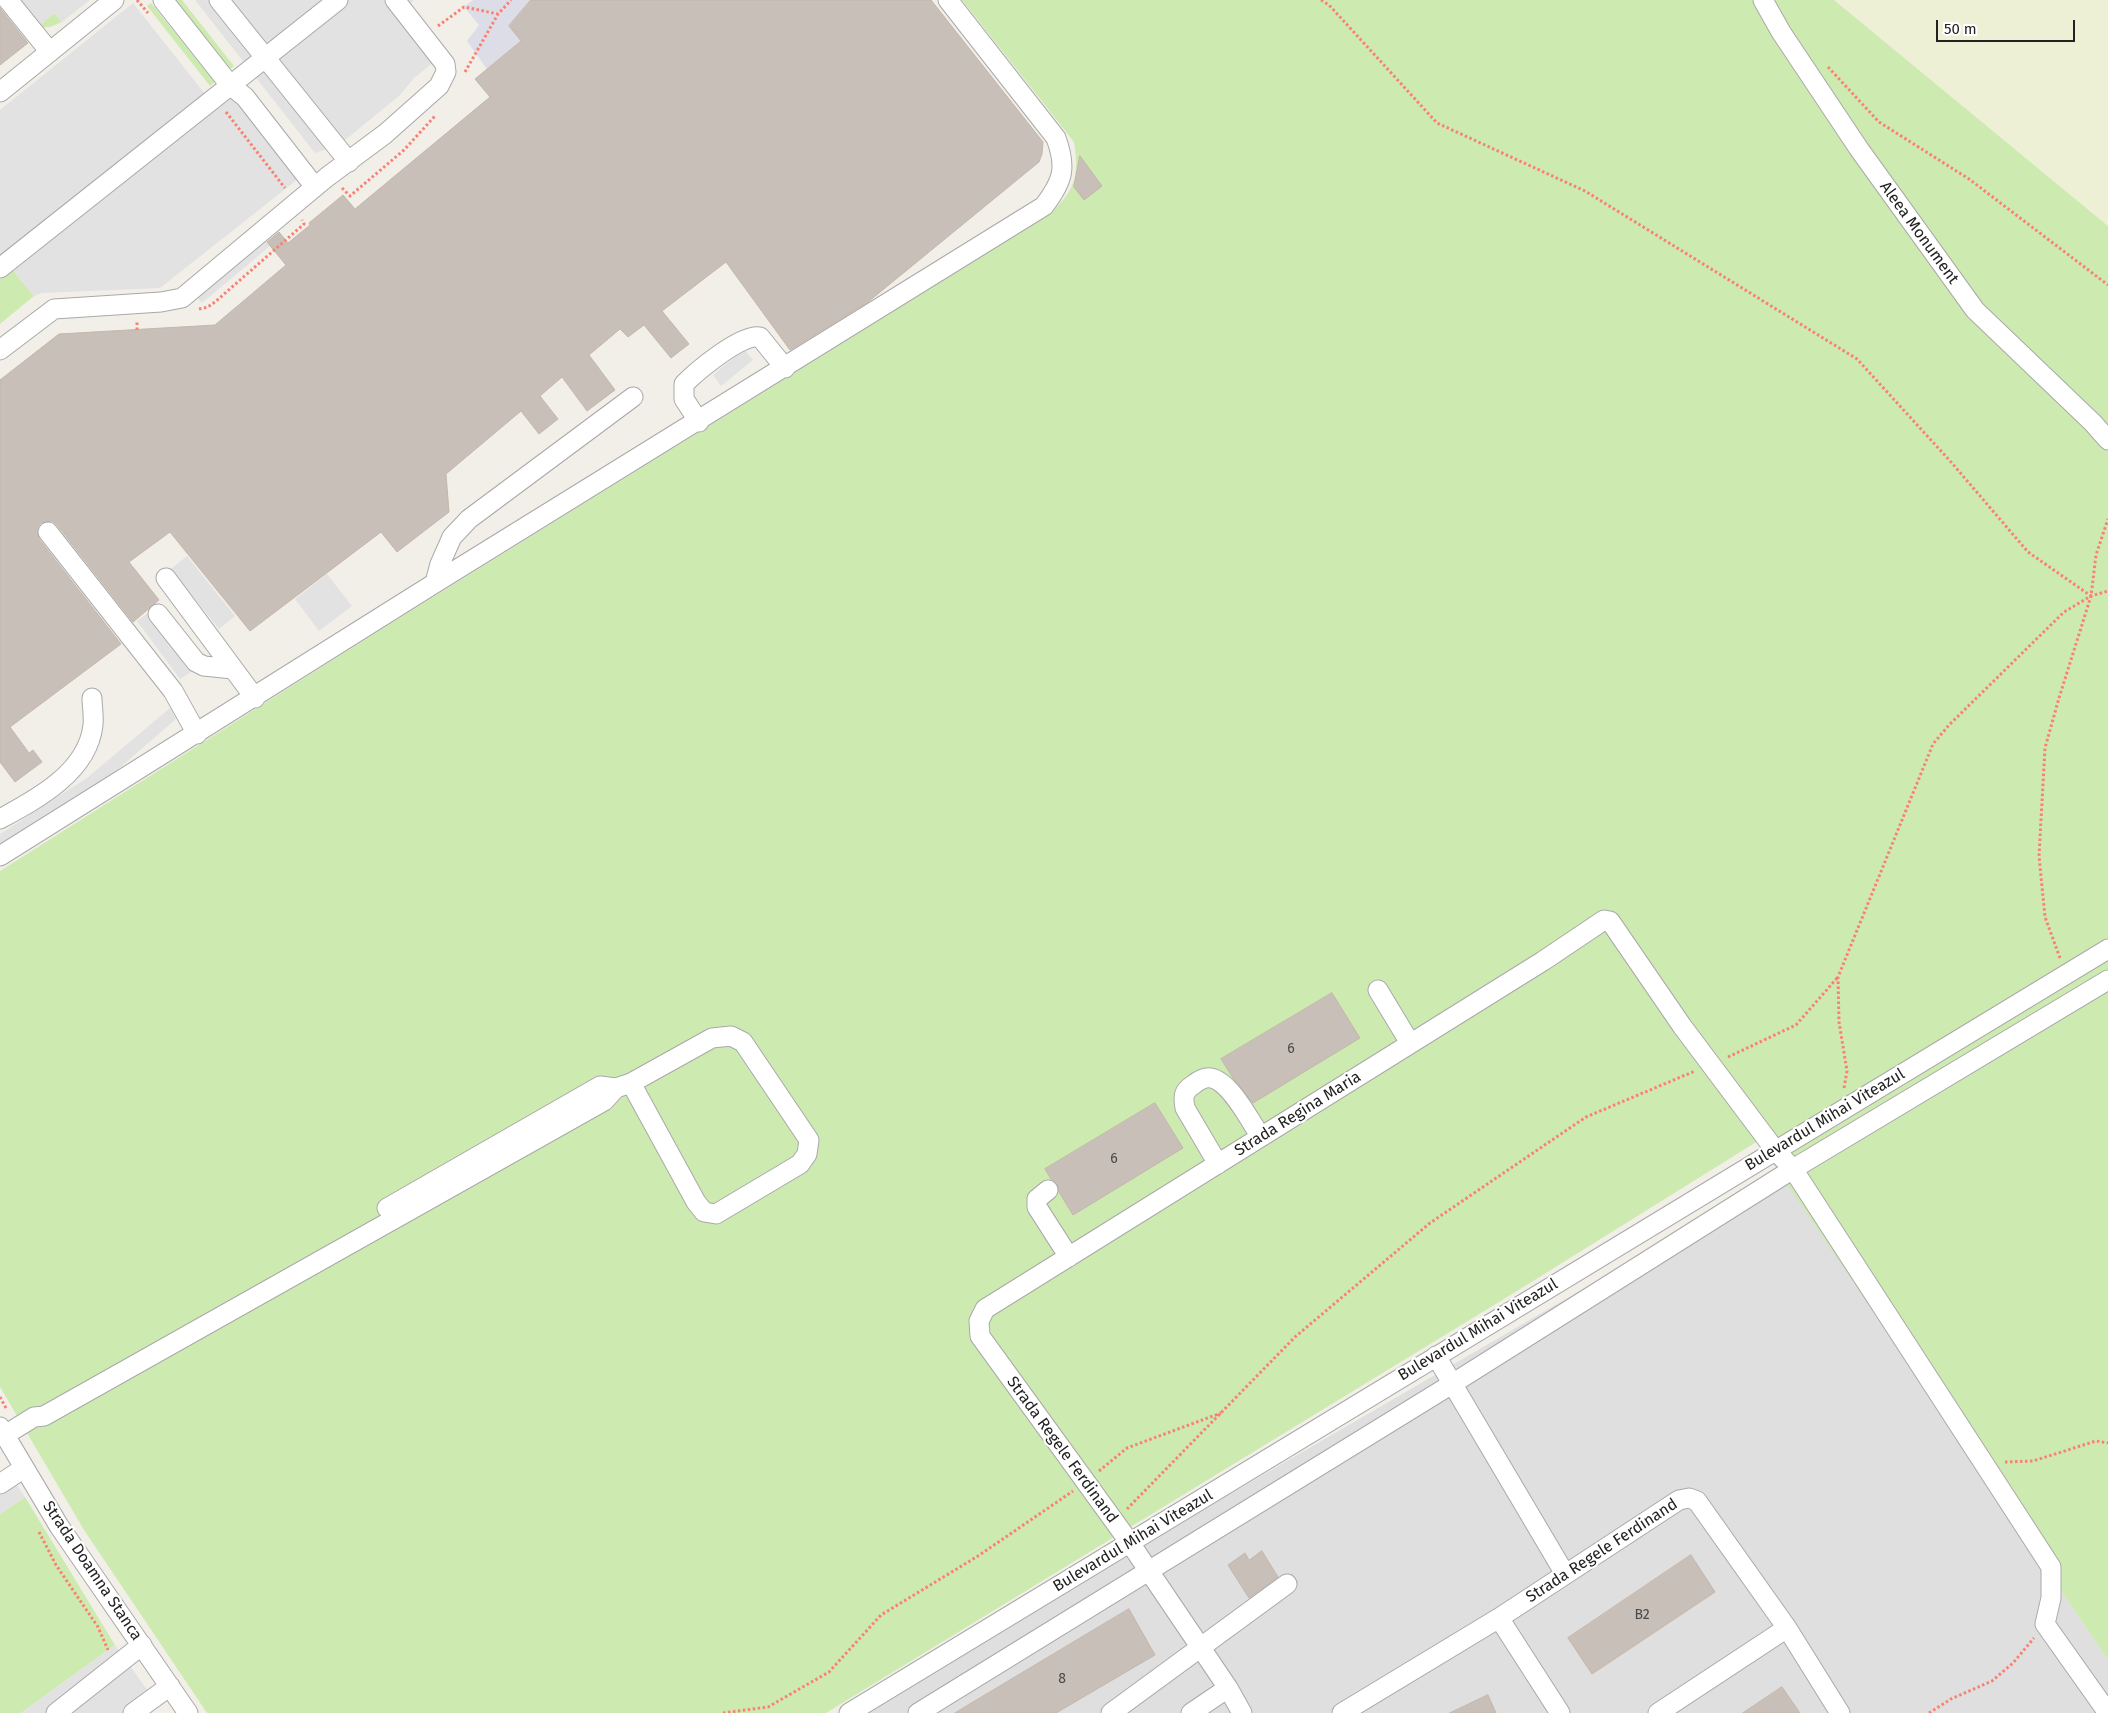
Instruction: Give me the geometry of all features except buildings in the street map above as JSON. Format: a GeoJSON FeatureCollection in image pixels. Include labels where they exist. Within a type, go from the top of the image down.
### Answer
{"type":"FeatureCollection","features":[{"type":"Feature","properties":{"kind":"street"},"geometry":{"type":"LineString","coordinates":[[8,0],[50,52]]}},
{"type":"Feature","properties":{"kind":"street"},"geometry":{"type":"LineString","coordinates":[[163,0],[230,85],[245,97],[315,187]]}},
{"type":"Feature","properties":{"kind":"street"},"geometry":{"type":"LineString","coordinates":[[219,0],[349,162]]}},
{"type":"Feature","properties":{"kind":"street"},"geometry":{"type":"LineString","coordinates":[[0,268],[338,0]]}},
{"type":"Feature","properties":{"kind":"street"},"geometry":{"type":"LineString","coordinates":[[0,350],[54,309],[161,302],[182,298],[315,187],[385,134],[439,86],[446,72],[445,64],[396,0]]}},
{"type":"Feature","properties":{"kind":"street"},"geometry":{"type":"LineString","coordinates":[[0,856],[255,698],[435,583],[699,422],[1044,206],[1058,188],[1062,155],[1056,138],[948,0]]}},
{"type":"Feature","properties":{"kind":"street","name":"Aleea Monument"},"geometry":{"type":"LineString","coordinates":[[1763,0],[1781,32],[1860,149],[1975,310],[2086,416],[2108,440]]}},
{"type":"Feature","properties":{"kind":"street"},"geometry":{"type":"LineString","coordinates":[[0,92],[110,1]]}},
{"type":"Feature","properties":{"kind":"street"},"geometry":{"type":"LineString","coordinates":[[699,422],[684,399],[684,384],[698,370],[745,339],[754,335],[760,337],[785,368]]}},
{"type":"Feature","properties":{"kind":"street"},"geometry":{"type":"LineString","coordinates":[[435,583],[440,564],[452,537],[469,519],[633,397]]}},
{"type":"Feature","properties":{"kind":"street"},"geometry":{"type":"LineString","coordinates":[[48,532],[173,691],[197,734]]}},
{"type":"Feature","properties":{"kind":"street"},"geometry":{"type":"LineString","coordinates":[[166,578],[255,698]]}},
{"type":"Feature","properties":{"kind":"street"},"geometry":{"type":"LineString","coordinates":[[158,614],[196,662],[204,666],[233,669]]}},
{"type":"Feature","properties":{"kind":"street"},"geometry":{"type":"LineString","coordinates":[[0,819],[33,800],[72,770],[86,748],[93,726],[92,698]]}},
{"type":"Feature","properties":{"kind":"street","name":"Strada Regina Maria"},"geometry":{"type":"LineString","coordinates":[[985,1309],[1604,920],[1610,921],[1682,1026],[1711,1064]]}},
{"type":"Feature","properties":{"kind":"street","name":"Bulevardul Mihai Viteazul"},"geometry":{"type":"LineString","coordinates":[[849,1713],[872,1707],[1130,1543],[2108,949]]}},
{"type":"Feature","properties":{"kind":"street"},"geometry":{"type":"LineString","coordinates":[[2084,964],[2103,983]]}},
{"type":"Feature","properties":{"kind":"street","name":"Bulevardul Mihai Viteazul"},"geometry":{"type":"LineString","coordinates":[[929,1710],[1793,1169],[2103,983]]}},
{"type":"Feature","properties":{"kind":"street"},"geometry":{"type":"LineString","coordinates":[[1378,990],[1410,1043]]}},
{"type":"Feature","properties":{"kind":"street"},"geometry":{"type":"LineString","coordinates":[[2,1431],[34,1417],[44,1416],[604,1101],[623,1085],[712,1038],[731,1036],[743,1042],[809,1140],[807,1154],[800,1164],[716,1214],[704,1212],[623,1085]]}},
{"type":"Feature","properties":{"kind":"street"},"geometry":{"type":"LineString","coordinates":[[1711,1064],[1775,1150],[1793,1169],[2051,1567],[2052,1598],[2045,1624],[2108,1713]]}},
{"type":"Feature","properties":{"kind":"street"},"geometry":{"type":"LineString","coordinates":[[1218,1164],[1185,1108],[1183,1099],[1186,1089],[1198,1081],[1208,1077],[1219,1080],[1229,1089],[1261,1136]]}},
{"type":"Feature","properties":{"kind":"street"},"geometry":{"type":"LineString","coordinates":[[1048,1190],[1037,1199],[1037,1207],[1069,1257]]}},
{"type":"Feature","properties":{"kind":"street","name":"Strada Regele Ferdinand"},"geometry":{"type":"LineString","coordinates":[[985,1309],[978,1322],[980,1336],[1130,1543],[1228,1688],[1242,1713]]}},
{"type":"Feature","properties":{"kind":"street"},"geometry":{"type":"LineString","coordinates":[[1436,1356],[1565,1574]]}},
{"type":"Feature","properties":{"kind":"street","name":"Strada Doamna Stanca"},"geometry":{"type":"LineString","coordinates":[[2,1431],[59,1526],[188,1713]]}},
{"type":"Feature","properties":{"kind":"street"},"geometry":{"type":"LineString","coordinates":[[0,1484],[24,1468]]}},
{"type":"Feature","properties":{"kind":"street","name":"Strada Regele Ferdinand"},"geometry":{"type":"LineString","coordinates":[[1342,1713],[1499,1618],[1680,1500],[1689,1498],[1697,1501],[1786,1628],[1840,1713]]}},
{"type":"Feature","properties":{"kind":"street"},"geometry":{"type":"LineString","coordinates":[[1111,1713],[1287,1584]]}},
{"type":"Feature","properties":{"kind":"street"},"geometry":{"type":"LineString","coordinates":[[1499,1618],[1560,1713]]}},
{"type":"Feature","properties":{"kind":"street"},"geometry":{"type":"LineString","coordinates":[[1658,1713],[1786,1628]]}},
{"type":"Feature","properties":{"kind":"street"},"geometry":{"type":"LineString","coordinates":[[56,1713],[142,1645]]}},
{"type":"Feature","properties":{"kind":"street"},"geometry":{"type":"LineString","coordinates":[[133,1713],[170,1686]]}},
{"type":"Feature","properties":{"kind":"street"},"geometry":{"type":"LineString","coordinates":[[1191,1713],[1228,1688]]}},
{"type":"Feature","properties":{"kind":"path"},"geometry":{"type":"LineString","coordinates":[[1320,0],[1329,5],[1437,123],[1585,191],[1857,359],[1951,462],[2028,552],[2091,596]]}},
{"type":"Feature","properties":{"kind":"path"},"geometry":{"type":"LineString","coordinates":[[438,27],[464,7],[498,14]]}},
{"type":"Feature","properties":{"kind":"path"},"geometry":{"type":"LineString","coordinates":[[1823,61],[1879,122],[1969,179],[2108,285]]}},
{"type":"Feature","properties":{"kind":"path"},"geometry":{"type":"LineString","coordinates":[[2066,974],[2045,917],[2038,856],[2045,748],[2058,698],[2091,596],[2096,555],[2108,519]]}},
{"type":"Feature","properties":{"kind":"path"},"geometry":{"type":"LineString","coordinates":[[1114,1523],[1295,1337],[1430,1223],[1586,1117],[1711,1064],[1796,1025],[1838,977],[1933,744],[1949,725],[2064,612],[2091,596],[2108,591]]}},
{"type":"Feature","properties":{"kind":"path"},"geometry":{"type":"LineString","coordinates":[[1838,977],[1840,1022],[1847,1071],[1838,1113]]}},
{"type":"Feature","properties":{"kind":"path"},"geometry":{"type":"LineString","coordinates":[[723,1713],[768,1707],[830,1672],[881,1615],[978,1556],[1086,1482],[1127,1448],[1224,1412]]}},
{"type":"Feature","properties":{"kind":"path"},"geometry":{"type":"LineString","coordinates":[[1984,1463],[2034,1460],[2096,1441],[2108,1443]]}},
{"type":"Feature","properties":{"kind":"path"},"geometry":{"type":"LineString","coordinates":[[35,1524],[56,1565],[82,1601],[118,1665]]}},
{"type":"Feature","properties":{"kind":"path"},"geometry":{"type":"LineString","coordinates":[[1929,1713],[1951,1699],[1992,1681],[2013,1663],[2045,1624]]}},
{"type":"Feature","properties":{"kind":"shaded area"},"geometry":{"type":"Polygon","coordinates":[[[14,0],[90,0],[62,22],[54,13],[36,28],[14,0]]]}},
{"type":"Feature","properties":{"kind":"shaded area"},"geometry":{"type":"Polygon","coordinates":[[[195,0],[414,0],[407,6],[444,54],[414,78],[400,95],[344,141],[336,146],[315,153],[195,0]]]}},
{"type":"Feature","properties":{"kind":"shaded area"},"geometry":{"type":"Polygon","coordinates":[[[473,0],[531,0],[509,26],[521,41],[487,69],[467,41],[479,25],[464,7],[473,0]]]}},
{"type":"Feature","properties":{"kind":"shaded area"},"geometry":{"type":"Polygon","coordinates":[[[133,3],[216,108],[234,94],[298,179],[160,288],[42,293],[34,296],[12,269],[0,279],[0,110],[133,3]]]}},
{"type":"Feature","properties":{"kind":"shaded area"},"geometry":{"type":"Polygon","coordinates":[[[262,236],[270,246],[202,303],[193,293],[262,236]]]}},
{"type":"Feature","properties":{"kind":"shaded area"},"geometry":{"type":"Polygon","coordinates":[[[744,349],[753,360],[721,386],[713,375],[744,349]]]}},
{"type":"Feature","properties":{"kind":"shaded area"},"geometry":{"type":"Polygon","coordinates":[[[187,556],[235,616],[219,629],[171,569],[187,556]]]}},
{"type":"Feature","properties":{"kind":"shaded area"},"geometry":{"type":"Polygon","coordinates":[[[327,574],[352,606],[319,631],[295,599],[327,574]]]}},
{"type":"Feature","properties":{"kind":"shaded area"},"geometry":{"type":"Polygon","coordinates":[[[150,611],[194,670],[180,679],[137,621],[150,611]]]}},
{"type":"Feature","properties":{"kind":"shaded area"},"geometry":{"type":"Polygon","coordinates":[[[170,708],[176,719],[95,789],[0,849],[0,834],[87,778],[170,708]]]}},
{"type":"Feature","properties":{"kind":"shaded area"},"geometry":{"type":"Polygon","coordinates":[[[1781,1174],[2108,1660],[2108,1713],[853,1713],[1781,1174]]]}},
{"type":"Feature","properties":{"kind":"shaded area"},"geometry":{"type":"Polygon","coordinates":[[[16,1484],[25,1497],[0,1514],[0,1495],[16,1484]]]}},
{"type":"Feature","properties":{"kind":"shaded area"},"geometry":{"type":"Polygon","coordinates":[[[115,1645],[153,1698],[133,1713],[21,1713],[115,1645]]]}},
{"type":"Feature","properties":{"kind":"green space"},"geometry":{"type":"Polygon","coordinates":[[[176,0],[182,0],[234,66],[230,69],[176,0]]]}},
{"type":"Feature","properties":{"kind":"green space"},"geometry":{"type":"Polygon","coordinates":[[[962,0],[1834,0],[2108,226],[2108,1660],[1758,1141],[1517,1291],[826,1713],[207,1713],[84,1530],[0,1387],[0,871],[388,625],[1047,216],[1069,192],[1073,183],[1076,165],[1074,142],[962,0]]]}},
{"type":"Feature","properties":{"kind":"green space"},"geometry":{"type":"Polygon","coordinates":[[[1834,0],[2108,0],[2108,226],[1834,0]]]}},
{"type":"Feature","properties":{"kind":"green space"},"geometry":{"type":"Polygon","coordinates":[[[151,3],[215,82],[210,86],[147,6],[151,3]]]}},
{"type":"Feature","properties":{"kind":"green space"},"geometry":{"type":"Polygon","coordinates":[[[54,13],[62,22],[50,27],[36,28],[54,13]]]}},
{"type":"Feature","properties":{"kind":"green space"},"geometry":{"type":"Polygon","coordinates":[[[12,269],[34,296],[0,324],[0,279],[12,269]]]}},
{"type":"Feature","properties":{"kind":"green space"},"geometry":{"type":"Polygon","coordinates":[[[25,1497],[115,1645],[21,1713],[0,1713],[0,1514],[25,1497]]]}}]}
